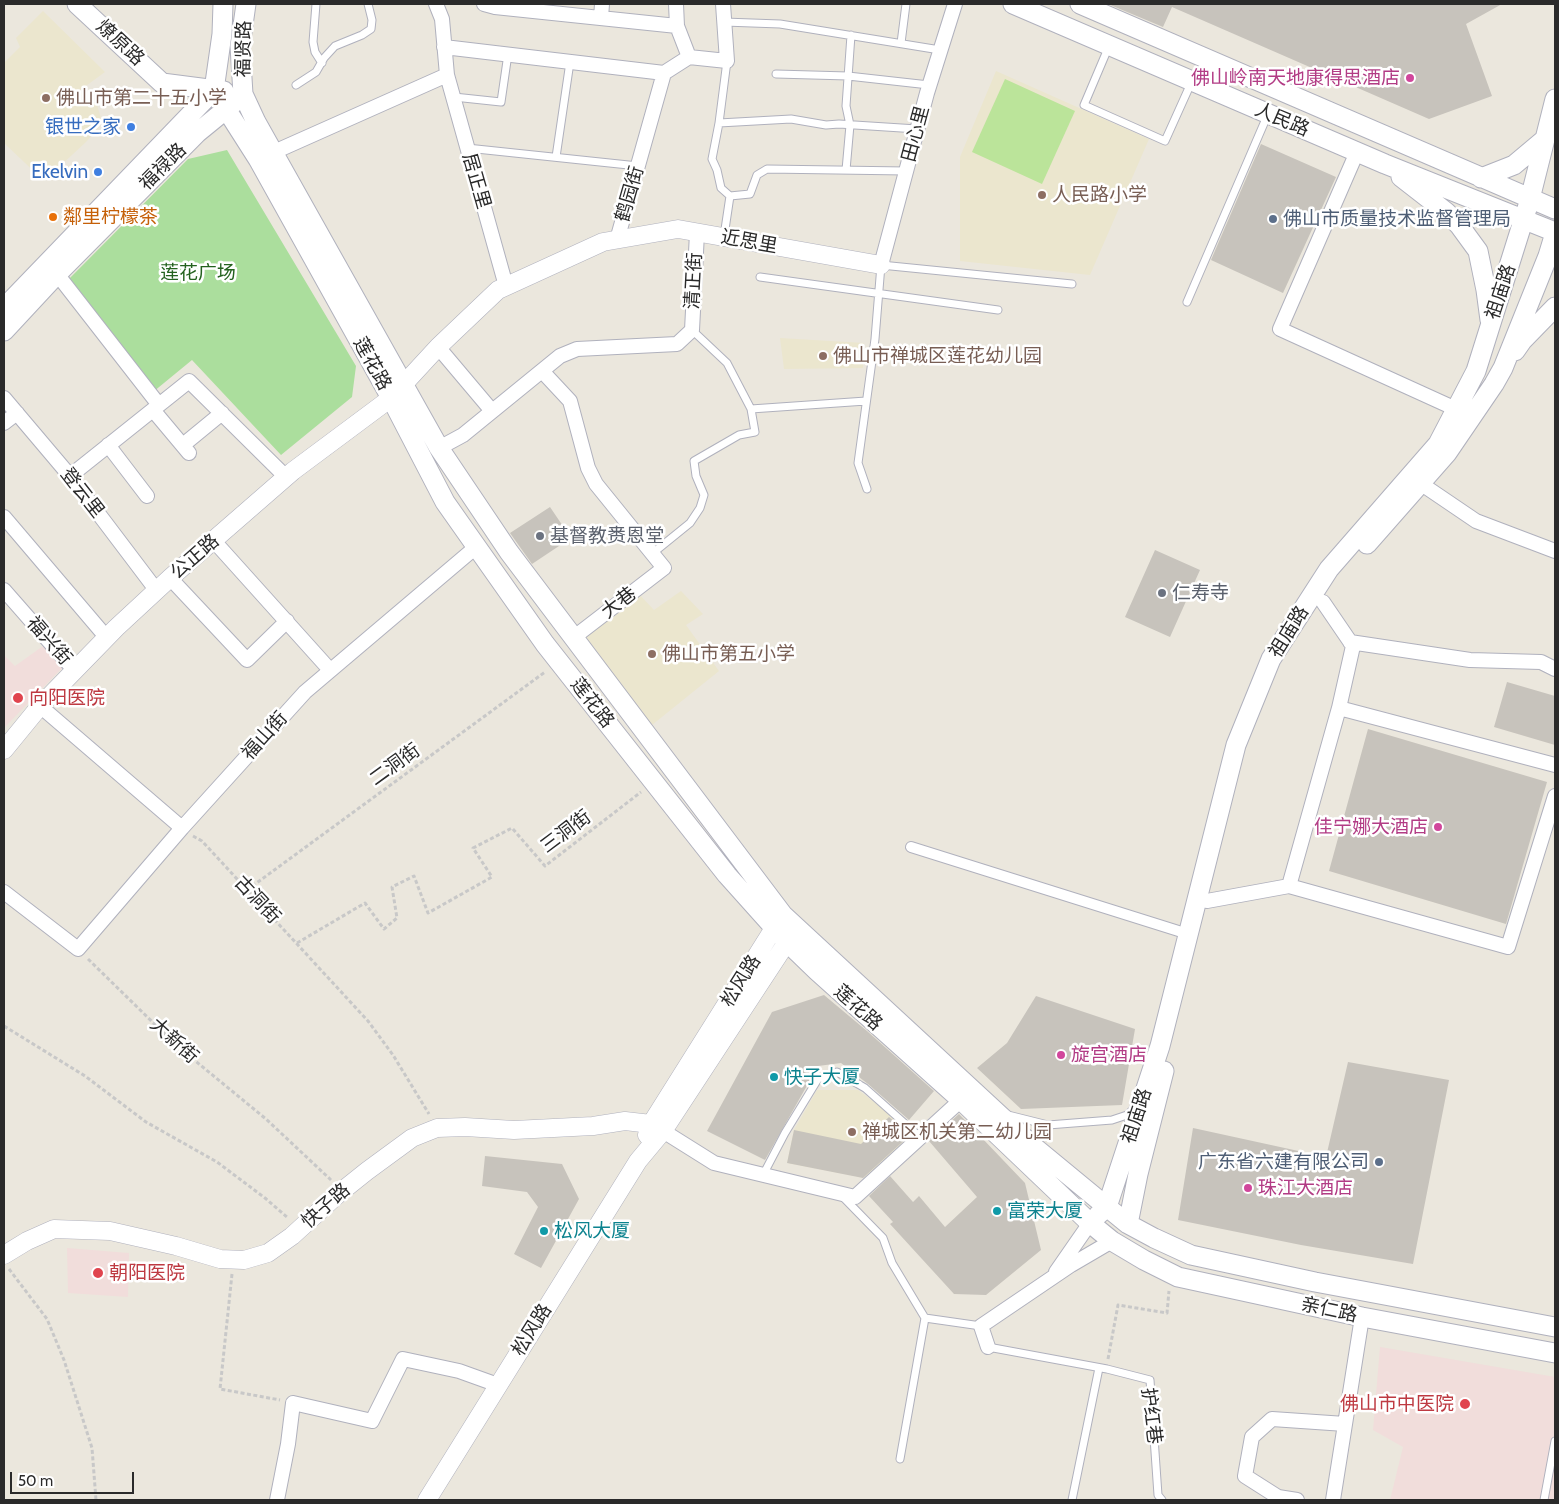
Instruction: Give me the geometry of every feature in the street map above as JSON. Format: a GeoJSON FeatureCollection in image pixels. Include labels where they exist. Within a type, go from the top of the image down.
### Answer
{"type":"FeatureCollection","features":[{"type":"Feature","properties":{"kind":"main road","name":"燎原路"},"geometry":{"type":"LineString","coordinates":[[77,4],[162,83],[214,90]]}},
{"type":"Feature","properties":{"kind":"main road","name":"福贤路"},"geometry":{"type":"LineString","coordinates":[[214,90],[222,34],[223,4]]}},
{"type":"Feature","properties":{"kind":"main road","name":"福贤路"},"geometry":{"type":"LineString","coordinates":[[244,94],[240,46],[246,4]]}},
{"type":"Feature","properties":{"kind":"main road","name":"人民路"},"geometry":{"type":"LineString","coordinates":[[1013,4],[1385,164],[1555,233]]}},
{"type":"Feature","properties":{"kind":"main road","name":"人民路"},"geometry":{"type":"LineString","coordinates":[[1080,4],[1555,209]]}},
{"type":"Feature","properties":{"kind":"main road"},"geometry":{"type":"LineString","coordinates":[[214,90],[244,94]]}},
{"type":"Feature","properties":{"kind":"main road","name":"莲花路"},"geometry":{"type":"LineString","coordinates":[[214,90],[258,159],[398,391],[509,552],[779,921]]}},
{"type":"Feature","properties":{"kind":"main road","name":"福禄路"},"geometry":{"type":"LineString","coordinates":[[4,308],[214,90]]}},
{"type":"Feature","properties":{"kind":"main road","name":"莲花路"},"geometry":{"type":"LineString","coordinates":[[244,94],[256,122],[274,152],[398,391],[445,502],[559,662],[727,875],[792,935],[998,1113],[1033,1146],[1107,1207]]}},
{"type":"Feature","properties":{"kind":"main road","name":"福禄路"},"geometry":{"type":"LineString","coordinates":[[4,331],[57,274],[197,133],[244,94]]}},
{"type":"Feature","properties":{"kind":"main road","name":"祖庙路"},"geometry":{"type":"LineString","coordinates":[[1107,1207],[1160,1046],[1236,745],[1271,659],[1329,569],[1438,444],[1476,371],[1524,220],[1555,99]]}},
{"type":"Feature","properties":{"kind":"main road"},"geometry":{"type":"LineString","coordinates":[[1481,178],[1514,165],[1545,139]]}},
{"type":"Feature","properties":{"kind":"main road"},"geometry":{"type":"LineString","coordinates":[[1385,164],[1446,212],[1459,225],[1478,251],[1491,325]]}},
{"type":"Feature","properties":{"kind":"main road","name":"祖庙路"},"geometry":{"type":"LineString","coordinates":[[1128,1224],[1138,1174],[1246,749],[1284,661],[1341,574],[1447,452],[1494,384],[1503,368],[1548,256],[1555,233]]}},
{"type":"Feature","properties":{"kind":"main road"},"geometry":{"type":"LineString","coordinates":[[1503,368],[1522,340],[1555,307]]}},
{"type":"Feature","properties":{"kind":"main road","name":"莲花路"},"geometry":{"type":"LineString","coordinates":[[792,935],[817,971],[961,1100],[1090,1223],[1112,1241]]}},
{"type":"Feature","properties":{"kind":"main road"},"geometry":{"type":"LineString","coordinates":[[1090,1223],[1107,1207]]}},
{"type":"Feature","properties":{"kind":"main road","name":"亲仁路"},"geometry":{"type":"LineString","coordinates":[[1107,1207],[1128,1224],[1191,1255],[1315,1282],[1555,1326]]}},
{"type":"Feature","properties":{"kind":"main road"},"geometry":{"type":"LineString","coordinates":[[1112,1241],[1128,1224]]}},
{"type":"Feature","properties":{"kind":"main road","name":"亲仁路"},"geometry":{"type":"LineString","coordinates":[[1112,1241],[1178,1277],[1362,1317],[1555,1353]]}},
{"type":"Feature","properties":{"kind":"street","name":"居正里"},"geometry":{"type":"LineString","coordinates":[[436,4],[442,19],[447,75],[506,286]]}},
{"type":"Feature","properties":{"kind":"street"},"geometry":{"type":"LineString","coordinates":[[484,4],[495,7],[677,26]]}},
{"type":"Feature","properties":{"kind":"street"},"geometry":{"type":"LineString","coordinates":[[601,18],[602,4]]}},
{"type":"Feature","properties":{"kind":"street"},"geometry":{"type":"LineString","coordinates":[[676,4],[677,26],[689,57]]}},
{"type":"Feature","properties":{"kind":"street"},"geometry":{"type":"LineString","coordinates":[[444,47],[664,73],[689,57],[727,61],[723,4]]}},
{"type":"Feature","properties":{"kind":"street","name":"田心里"},"geometry":{"type":"LineString","coordinates":[[881,265],[929,85],[955,4]]}},
{"type":"Feature","properties":{"kind":"street","name":"鹤园街"},"geometry":{"type":"LineString","coordinates":[[398,391],[438,347],[498,290],[602,242],[617,240],[664,73]]}},
{"type":"Feature","properties":{"kind":"street"},"geometry":{"type":"LineString","coordinates":[[274,152],[447,75]]}},
{"type":"Feature","properties":{"kind":"street"},"geometry":{"type":"LineString","coordinates":[[1357,152],[1280,330],[1456,408]]}},
{"type":"Feature","properties":{"kind":"street","name":"近思里"},"geometry":{"type":"LineString","coordinates":[[617,240],[678,229],[881,265]]}},
{"type":"Feature","properties":{"kind":"street","name":"清正街"},"geometry":{"type":"LineString","coordinates":[[692,330],[696,232]]}},
{"type":"Feature","properties":{"kind":"street"},"geometry":{"type":"LineString","coordinates":[[57,274],[186,449],[222,413]]}},
{"type":"Feature","properties":{"kind":"street"},"geometry":{"type":"LineString","coordinates":[[439,448],[463,435],[560,356],[577,349],[677,344],[692,330]]}},
{"type":"Feature","properties":{"kind":"street"},"geometry":{"type":"LineString","coordinates":[[438,347],[492,411]]}},
{"type":"Feature","properties":{"kind":"street"},"geometry":{"type":"LineString","coordinates":[[542,370],[570,401],[588,468],[596,484],[654,553]]}},
{"type":"Feature","properties":{"kind":"street"},"geometry":{"type":"LineString","coordinates":[[70,476],[189,381],[286,476]]}},
{"type":"Feature","properties":{"kind":"street","name":"公正路"},"geometry":{"type":"LineString","coordinates":[[4,749],[40,706],[170,578],[286,476],[398,391]]}},
{"type":"Feature","properties":{"kind":"street","name":"登云里"},"geometry":{"type":"LineString","coordinates":[[4,398],[70,476],[157,591]]}},
{"type":"Feature","properties":{"kind":"street"},"geometry":{"type":"LineString","coordinates":[[4,423],[17,413]]}},
{"type":"Feature","properties":{"kind":"street"},"geometry":{"type":"LineString","coordinates":[[108,446],[147,496]]}},
{"type":"Feature","properties":{"kind":"street"},"geometry":{"type":"LineString","coordinates":[[1420,483],[1476,521],[1555,551]]}},
{"type":"Feature","properties":{"kind":"street"},"geometry":{"type":"LineString","coordinates":[[4,517],[107,638]]}},
{"type":"Feature","properties":{"kind":"street"},"geometry":{"type":"LineString","coordinates":[[214,541],[330,670]]}},
{"type":"Feature","properties":{"kind":"street","name":"福山街"},"geometry":{"type":"LineString","coordinates":[[78,949],[182,828],[305,692],[476,547]]}},
{"type":"Feature","properties":{"kind":"street","name":"大巷"},"geometry":{"type":"LineString","coordinates":[[573,638],[664,568],[654,553]]}},
{"type":"Feature","properties":{"kind":"street"},"geometry":{"type":"LineString","coordinates":[[170,578],[247,660],[286,621]]}},
{"type":"Feature","properties":{"kind":"street","name":"福兴街"},"geometry":{"type":"LineString","coordinates":[[4,590],[75,671]]}},
{"type":"Feature","properties":{"kind":"street"},"geometry":{"type":"LineString","coordinates":[[1289,886],[1339,708],[1352,646],[1323,602]]}},
{"type":"Feature","properties":{"kind":"street"},"geometry":{"type":"LineString","coordinates":[[1350,642],[1470,660],[1541,662],[1555,669]]}},
{"type":"Feature","properties":{"kind":"street"},"geometry":{"type":"LineString","coordinates":[[40,706],[182,828]]}},
{"type":"Feature","properties":{"kind":"street"},"geometry":{"type":"LineString","coordinates":[[1339,708],[1555,765]]}},
{"type":"Feature","properties":{"kind":"street"},"geometry":{"type":"LineString","coordinates":[[1207,901],[1289,886],[1508,947],[1555,799]]}},
{"type":"Feature","properties":{"kind":"street"},"geometry":{"type":"LineString","coordinates":[[911,848],[1188,934]]}},
{"type":"Feature","properties":{"kind":"street"},"geometry":{"type":"LineString","coordinates":[[4,892],[78,949]]}},
{"type":"Feature","properties":{"kind":"street","name":"松风路"},"geometry":{"type":"LineString","coordinates":[[427,1500],[638,1161],[779,921]]}},
{"type":"Feature","properties":{"kind":"street","name":"松风路"},"geometry":{"type":"LineString","coordinates":[[657,1128],[792,935]]}},
{"type":"Feature","properties":{"kind":"street"},"geometry":{"type":"LineString","coordinates":[[657,1128],[714,1163],[855,1197],[961,1100]]}},
{"type":"Feature","properties":{"kind":"street","name":"快子路"},"geometry":{"type":"LineString","coordinates":[[4,1255],[54,1229],[110,1231],[176,1246],[220,1259],[244,1260],[268,1253],[342,1191],[412,1138],[437,1128],[464,1127],[514,1130],[592,1126],[625,1121],[657,1128]]}},
{"type":"Feature","properties":{"kind":"street"},"geometry":{"type":"LineString","coordinates":[[1053,1277],[1090,1223]]}},
{"type":"Feature","properties":{"kind":"street"},"geometry":{"type":"LineString","coordinates":[[988,1347],[981,1326],[1053,1277],[1112,1241]]}},
{"type":"Feature","properties":{"kind":"street"},"geometry":{"type":"LineString","coordinates":[[1333,1500],[1362,1317]]}},
{"type":"Feature","properties":{"kind":"street"},"geometry":{"type":"LineString","coordinates":[[277,1500],[288,1444],[292,1403],[372,1421],[402,1359],[459,1371],[498,1385]]}},
{"type":"Feature","properties":{"kind":"street"},"geometry":{"type":"LineString","coordinates":[[1297,1500],[1278,1497],[1245,1476],[1252,1437],[1272,1419],[1345,1424]]}},
{"type":"Feature","properties":{"kind":"lane"},"geometry":{"type":"LineString","coordinates":[[316,4],[313,42],[315,52],[322,63]]}},
{"type":"Feature","properties":{"kind":"lane"},"geometry":{"type":"LineString","coordinates":[[296,85],[316,72],[324,58],[335,46],[362,35],[371,28],[372,20],[368,4]]}},
{"type":"Feature","properties":{"kind":"lane"},"geometry":{"type":"LineString","coordinates":[[901,43],[906,4]]}},
{"type":"Feature","properties":{"kind":"lane"},"geometry":{"type":"LineString","coordinates":[[724,22],[780,24],[940,50]]}},
{"type":"Feature","properties":{"kind":"lane"},"geometry":{"type":"LineString","coordinates":[[846,170],[850,125],[846,106],[851,35]]}},
{"type":"Feature","properties":{"kind":"lane"},"geometry":{"type":"LineString","coordinates":[[1109,46],[1084,105],[1165,141],[1192,81]]}},
{"type":"Feature","properties":{"kind":"lane"},"geometry":{"type":"LineString","coordinates":[[454,97],[501,102],[508,54]]}},
{"type":"Feature","properties":{"kind":"lane"},"geometry":{"type":"LineString","coordinates":[[727,61],[720,123],[712,159],[717,170],[720,188],[730,196],[750,194],[757,176],[767,169],[906,171]]}},
{"type":"Feature","properties":{"kind":"lane"},"geometry":{"type":"LineString","coordinates":[[556,157],[570,62]]}},
{"type":"Feature","properties":{"kind":"lane"},"geometry":{"type":"LineString","coordinates":[[776,74],[848,76],[929,85]]}},
{"type":"Feature","properties":{"kind":"lane"},"geometry":{"type":"LineString","coordinates":[[1187,302],[1268,114]]}},
{"type":"Feature","properties":{"kind":"lane"},"geometry":{"type":"LineString","coordinates":[[720,123],[791,119],[826,125],[917,129]]}},
{"type":"Feature","properties":{"kind":"lane"},"geometry":{"type":"LineString","coordinates":[[467,148],[638,166]]}},
{"type":"Feature","properties":{"kind":"lane"},"geometry":{"type":"LineString","coordinates":[[723,237],[730,196]]}},
{"type":"Feature","properties":{"kind":"lane"},"geometry":{"type":"LineString","coordinates":[[867,489],[858,463],[875,339],[881,265],[1072,284]]}},
{"type":"Feature","properties":{"kind":"lane"},"geometry":{"type":"LineString","coordinates":[[760,277],[998,310]]}},
{"type":"Feature","properties":{"kind":"lane"},"geometry":{"type":"LineString","coordinates":[[654,553],[690,523],[700,508],[704,495],[696,476],[694,461],[739,435],[755,432],[751,409],[727,363],[692,330]]}},
{"type":"Feature","properties":{"kind":"lane"},"geometry":{"type":"LineString","coordinates":[[751,409],[866,401]]}},
{"type":"Feature","properties":{"kind":"lane"},"geometry":{"type":"LineString","coordinates":[[763,1175],[785,1133],[818,1079],[837,1072],[865,1088],[920,1137]]}},
{"type":"Feature","properties":{"kind":"lane"},"geometry":{"type":"LineString","coordinates":[[998,1113],[1048,1125],[1112,1120],[1127,1115],[1142,1101]]}},
{"type":"Feature","properties":{"kind":"lane"},"geometry":{"type":"LineString","coordinates":[[841,1194],[883,1238],[892,1263],[925,1318],[900,1459]]}},
{"type":"Feature","properties":{"kind":"lane"},"geometry":{"type":"LineString","coordinates":[[925,1318],[981,1326]]}},
{"type":"Feature","properties":{"kind":"lane"},"geometry":{"type":"LineString","coordinates":[[988,1347],[1103,1369],[1072,1500]]}},
{"type":"Feature","properties":{"kind":"lane","name":"护红巷"},"geometry":{"type":"LineString","coordinates":[[1103,1369],[1150,1380],[1158,1494],[1162,1500]]}},
{"type":"Feature","properties":{"kind":"lane"},"geometry":{"type":"LineString","coordinates":[[1544,1500],[1555,1441]]}},
{"type":"Feature","properties":{"kind":"path","name":"二洞街"},"geometry":{"type":"LineString","coordinates":[[247,890],[559,662]]}},
{"type":"Feature","properties":{"kind":"path","name":"三洞街"},"geometry":{"type":"LineString","coordinates":[[297,942],[365,903],[384,929],[397,918],[392,887],[414,876],[428,913],[492,877],[473,848],[512,828],[545,866],[654,782]]}},
{"type":"Feature","properties":{"kind":"path","name":"古洞街"},"geometry":{"type":"LineString","coordinates":[[182,828],[202,841],[368,1020],[393,1054],[437,1128]]}},
{"type":"Feature","properties":{"kind":"path","name":"大新街"},"geometry":{"type":"LineString","coordinates":[[78,949],[176,1045],[266,1119],[342,1191]]}},
{"type":"Feature","properties":{"kind":"path"},"geometry":{"type":"LineString","coordinates":[[4,1026],[85,1076],[146,1122],[218,1162],[300,1228]]}},
{"type":"Feature","properties":{"kind":"path"},"geometry":{"type":"LineString","coordinates":[[234,1260],[220,1389],[292,1403]]}},
{"type":"Feature","properties":{"kind":"path"},"geometry":{"type":"LineString","coordinates":[[4,1263],[47,1319],[64,1360],[92,1448],[96,1500]]}},
{"type":"Feature","properties":{"kind":"path"},"geometry":{"type":"LineString","coordinates":[[1103,1369],[1118,1305],[1167,1313],[1170,1273]]}},
{"type":"Feature","properties":{"kind":"shaded area","name":"佛山市第二十五小学"},"geometry":{"type":"Polygon","coordinates":[[[43,11],[105,72],[79,91],[97,105],[101,118],[99,127],[86,142],[44,181],[4,143],[4,63],[20,47],[16,38],[43,11]]]}},
{"type":"Feature","properties":{"kind":"shaded area","name":"人民路小学"},"geometry":{"type":"Polygon","coordinates":[[[996,71],[1149,139],[1090,275],[960,261],[960,157],[996,71]]]}},
{"type":"Feature","properties":{"kind":"shaded area","name":"佛山市禅城区莲花幼儿园"},"geometry":{"type":"Polygon","coordinates":[[[780,338],[864,343],[863,368],[784,369],[780,338]]]}},
{"type":"Feature","properties":{"kind":"shaded area","name":"佛山市第五小学"},"geometry":{"type":"Polygon","coordinates":[[[681,591],[703,614],[686,625],[719,671],[652,725],[584,637],[637,592],[654,610],[681,591]]]}},
{"type":"Feature","properties":{"kind":"shaded area","name":"向阳医院"},"geometry":{"type":"Polygon","coordinates":[[[43,646],[62,668],[4,728],[4,655],[15,666],[43,646]]]}},
{"type":"Feature","properties":{"kind":"shaded area","name":"禅城区机关第二幼儿园"},"geometry":{"type":"Polygon","coordinates":[[[817,1090],[858,1090],[892,1115],[912,1135],[866,1178],[787,1163],[794,1130],[817,1090]]]}},
{"type":"Feature","properties":{"kind":"shaded area","name":"朝阳医院"},"geometry":{"type":"Polygon","coordinates":[[[67,1248],[129,1253],[128,1297],[68,1293],[67,1248]]]}},
{"type":"Feature","properties":{"kind":"shaded area","name":"佛山市中医院"},"geometry":{"type":"Polygon","coordinates":[[[1380,1347],[1555,1377],[1555,1500],[1390,1500],[1403,1447],[1373,1430],[1380,1347]]]}},
{"type":"Feature","properties":{"kind":"green space"},"geometry":{"type":"Polygon","coordinates":[[[1005,79],[1075,111],[1042,184],[972,152],[1005,79]]]}},
{"type":"Feature","properties":{"kind":"green space","name":"莲花广场"},"geometry":{"type":"Polygon","coordinates":[[[227,150],[356,366],[352,397],[281,455],[192,360],[153,392],[66,282],[188,159],[227,150]]]}},
{"type":"Feature","properties":{"kind":"building","name":"佛山岭南天地康得思酒店"},"geometry":{"type":"Polygon","coordinates":[[[1108,4],[1502,4],[1466,24],[1492,96],[1429,119],[1172,7],[1163,27],[1108,4]]]}},
{"type":"Feature","properties":{"kind":"building","name":"佛山市质量技术监督管理局"},"geometry":{"type":"Polygon","coordinates":[[[1261,144],[1336,177],[1283,293],[1211,260],[1261,144]]]}},
{"type":"Feature","properties":{"kind":"building","name":"基督教赉恩堂"},"geometry":{"type":"Polygon","coordinates":[[[550,507],[571,538],[532,564],[510,533],[550,507]]]}},
{"type":"Feature","properties":{"kind":"building","name":"仁寿寺"},"geometry":{"type":"Polygon","coordinates":[[[1155,550],[1200,570],[1170,637],[1125,617],[1155,550]]]}},
{"type":"Feature","properties":{"kind":"building"},"geometry":{"type":"Polygon","coordinates":[[[1507,682],[1555,696],[1555,745],[1494,727],[1507,682]]]}},
{"type":"Feature","properties":{"kind":"building","name":"佳宁娜大酒店"},"geometry":{"type":"Polygon","coordinates":[[[1368,729],[1547,782],[1506,924],[1329,871],[1368,729]]]}},
{"type":"Feature","properties":{"kind":"building","name":"快子大厦"},"geometry":{"type":"Polygon","coordinates":[[[824,995],[934,1091],[909,1120],[841,1063],[818,1066],[765,1160],[707,1131],[772,1012],[824,995]]]}},
{"type":"Feature","properties":{"kind":"building","name":"旋宫酒店"},"geometry":{"type":"Polygon","coordinates":[[[1036,996],[1135,1029],[1122,1105],[1021,1109],[977,1068],[1007,1043],[1036,996]]]}},
{"type":"Feature","properties":{"kind":"building","name":"广东省六建有限公司"},"geometry":{"type":"Polygon","coordinates":[[[1348,1062],[1449,1080],[1413,1264],[1301,1245],[1178,1220],[1193,1128],[1326,1157],[1348,1062]]]}},
{"type":"Feature","properties":{"kind":"building","name":"富荣大厦"},"geometry":{"type":"Polygon","coordinates":[[[959,1114],[1025,1183],[1041,1250],[986,1295],[954,1294],[890,1224],[893,1222],[869,1196],[890,1176],[913,1202],[919,1196],[945,1227],[977,1197],[929,1141],[959,1114]]]}},
{"type":"Feature","properties":{"kind":"building"},"geometry":{"type":"Polygon","coordinates":[[[889,1117],[910,1135],[863,1178],[787,1163],[794,1130],[861,1144],[889,1117]]]}},
{"type":"Feature","properties":{"kind":"building","name":"松风大厦"},"geometry":{"type":"Polygon","coordinates":[[[485,1156],[562,1164],[579,1199],[541,1268],[514,1254],[538,1207],[527,1192],[482,1186],[485,1156]]]}},
{"type":"Feature","properties":{"kind":"place","name":"佛山岭南天地康得思酒店"},"geometry":{"type":"Point","coordinates":[1410,78]}},
{"type":"Feature","properties":{"kind":"place","name":"佛山市第二十五小学"},"geometry":{"type":"Point","coordinates":[46,98]}},
{"type":"Feature","properties":{"kind":"place","name":"银世之家"},"geometry":{"type":"Point","coordinates":[131,127]}},
{"type":"Feature","properties":{"kind":"place","name":"Ekelvin"},"geometry":{"type":"Point","coordinates":[98,172]}},
{"type":"Feature","properties":{"kind":"place","name":"人民路小学"},"geometry":{"type":"Point","coordinates":[1042,195]}},
{"type":"Feature","properties":{"kind":"place","name":"鄰里柠檬茶"},"geometry":{"type":"Point","coordinates":[53,217]}},
{"type":"Feature","properties":{"kind":"place","name":"佛山市质量技术监督管理局"},"geometry":{"type":"Point","coordinates":[1273,219]}},
{"type":"Feature","properties":{"kind":"place","name":"佛山市禅城区莲花幼儿园"},"geometry":{"type":"Point","coordinates":[823,356]}},
{"type":"Feature","properties":{"kind":"place","name":"基督教赉恩堂"},"geometry":{"type":"Point","coordinates":[540,536]}},
{"type":"Feature","properties":{"kind":"place","name":"仁寿寺"},"geometry":{"type":"Point","coordinates":[1162,593]}},
{"type":"Feature","properties":{"kind":"place","name":"佛山市第五小学"},"geometry":{"type":"Point","coordinates":[652,654]}},
{"type":"Feature","properties":{"kind":"place","name":"向阳医院"},"geometry":{"type":"Point","coordinates":[18,698]}},
{"type":"Feature","properties":{"kind":"place","name":"佳宁娜大酒店"},"geometry":{"type":"Point","coordinates":[1438,827]}},
{"type":"Feature","properties":{"kind":"place","name":"旋宫酒店"},"geometry":{"type":"Point","coordinates":[1061,1055]}},
{"type":"Feature","properties":{"kind":"place","name":"快子大厦"},"geometry":{"type":"Point","coordinates":[774,1077]}},
{"type":"Feature","properties":{"kind":"place","name":"禅城区机关第二幼儿园"},"geometry":{"type":"Point","coordinates":[852,1132]}},
{"type":"Feature","properties":{"kind":"place","name":"广东省六建有限公司"},"geometry":{"type":"Point","coordinates":[1379,1162]}},
{"type":"Feature","properties":{"kind":"place","name":"珠江大酒店"},"geometry":{"type":"Point","coordinates":[1248,1188]}},
{"type":"Feature","properties":{"kind":"place","name":"富荣大厦"},"geometry":{"type":"Point","coordinates":[997,1211]}},
{"type":"Feature","properties":{"kind":"place","name":"松风大厦"},"geometry":{"type":"Point","coordinates":[544,1231]}},
{"type":"Feature","properties":{"kind":"place","name":"朝阳医院"},"geometry":{"type":"Point","coordinates":[98,1273]}},
{"type":"Feature","properties":{"kind":"place","name":"佛山市中医院"},"geometry":{"type":"Point","coordinates":[1465,1404]}}]}
